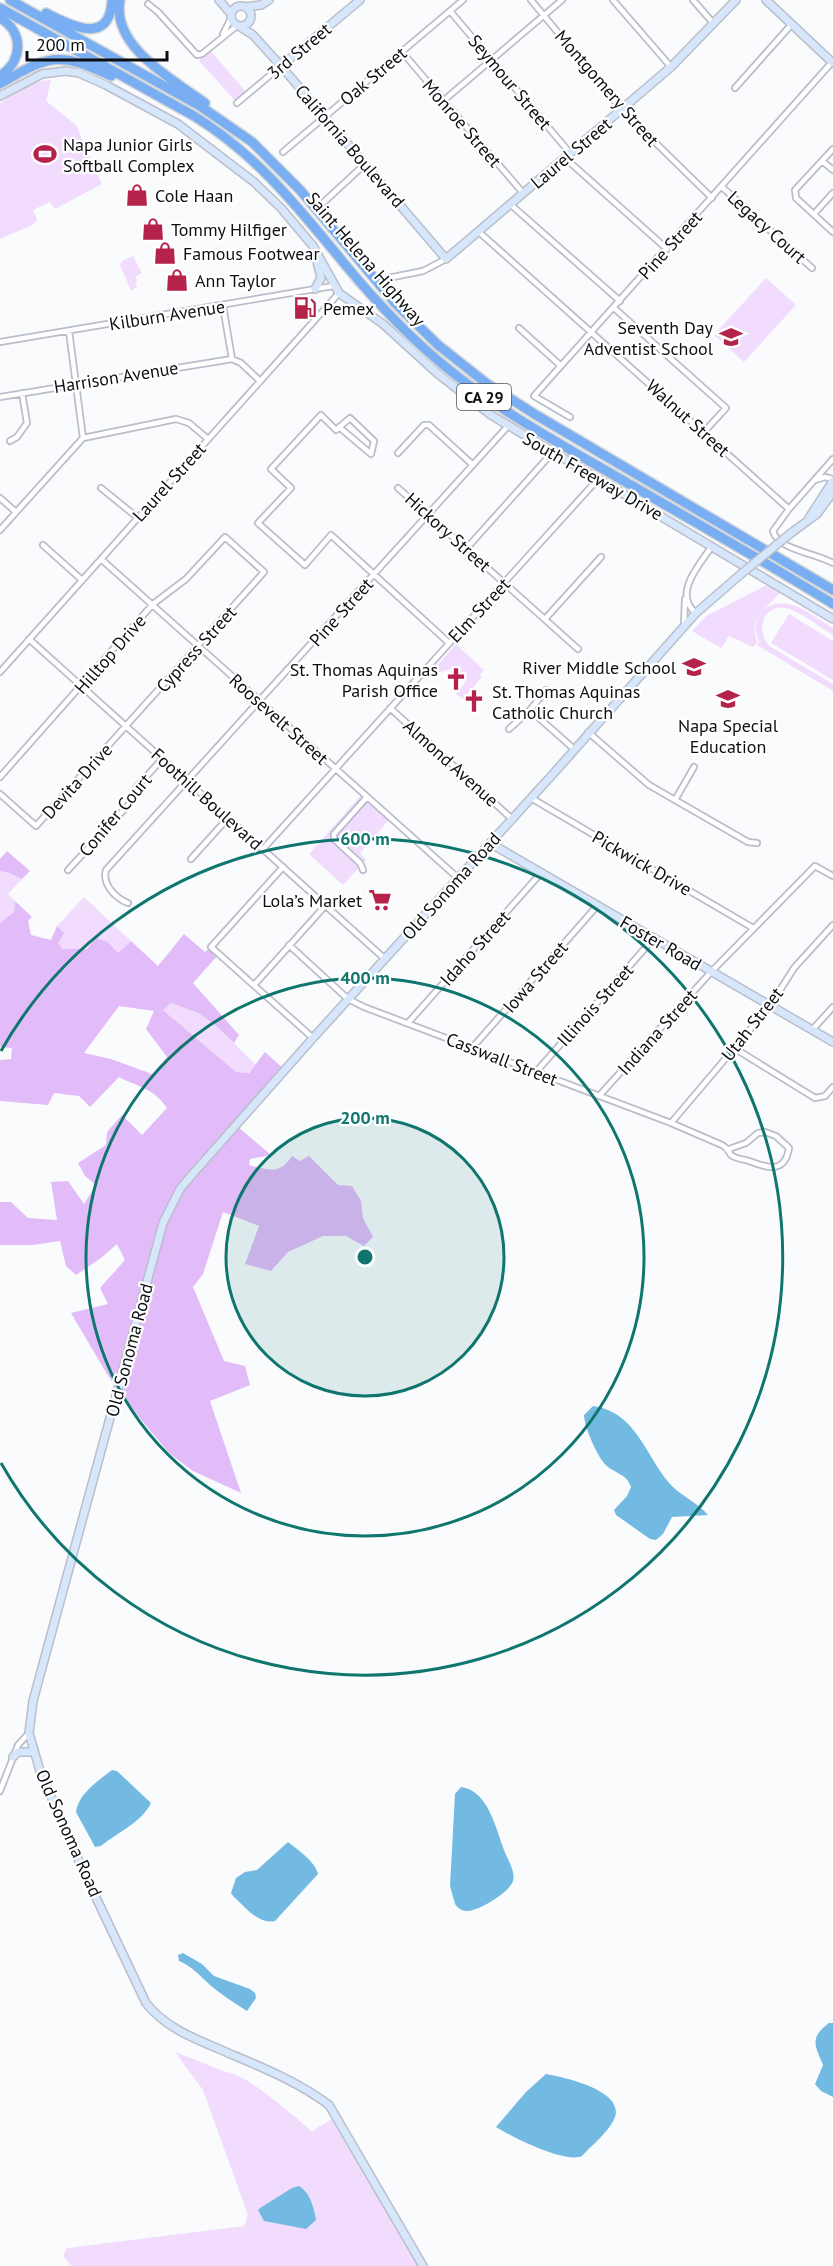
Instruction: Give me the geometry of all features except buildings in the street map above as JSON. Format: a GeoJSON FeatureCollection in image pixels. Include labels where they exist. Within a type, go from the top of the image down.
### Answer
{"type":"FeatureCollection","features":[{"type":"Feature","properties":{"kind":"highway","name":"Saint Helena Highway"},"geometry":{"type":"LineString","coordinates":[[10,0],[200,106],[252,142],[277,165],[395,303],[438,345],[470,371],[536,415],[833,590]]}},
{"type":"Feature","properties":{"kind":"highway"},"geometry":{"type":"LineString","coordinates":[[19,0],[72,26],[86,29],[100,26],[107,20],[112,0]]}},
{"type":"Feature","properties":{"kind":"highway"},"geometry":{"type":"LineString","coordinates":[[120,0],[118,11],[130,40],[146,60],[247,134],[277,165]]}},
{"type":"Feature","properties":{"kind":"highway"},"geometry":{"type":"LineString","coordinates":[[121,19],[125,0]]}},
{"type":"Feature","properties":{"kind":"highway","name":"Saint Helena Highway"},"geometry":{"type":"LineString","coordinates":[[0,8],[219,131],[268,174],[388,313],[417,342],[463,381],[521,421],[833,604]]}},
{"type":"Feature","properties":{"kind":"highway"},"geometry":{"type":"LineString","coordinates":[[0,18],[12,27],[18,44],[11,68],[0,76]]}},
{"type":"Feature","properties":{"kind":"highway"},"geometry":{"type":"LineString","coordinates":[[0,84],[39,62],[69,59],[82,62],[194,116]]}},
{"type":"Feature","properties":{"kind":"main road"},"geometry":{"type":"LineString","coordinates":[[219,0],[239,25],[245,25],[250,20],[251,14],[236,0]]}},
{"type":"Feature","properties":{"kind":"main road"},"geometry":{"type":"LineString","coordinates":[[231,16],[235,8],[261,5],[269,0]]}},
{"type":"Feature","properties":{"kind":"main road","name":"3rd Street"},"geometry":{"type":"LineString","coordinates":[[281,66],[360,0]]}},
{"type":"Feature","properties":{"kind":"main road","name":"Laurel Street"},"geometry":{"type":"LineString","coordinates":[[446,259],[671,67],[736,0]]}},
{"type":"Feature","properties":{"kind":"main road"},"geometry":{"type":"LineString","coordinates":[[766,0],[833,62]]}},
{"type":"Feature","properties":{"kind":"main road","name":"California Boulevard"},"geometry":{"type":"LineString","coordinates":[[250,20],[253,34]]}},
{"type":"Feature","properties":{"kind":"main road","name":"California Boulevard"},"geometry":{"type":"LineString","coordinates":[[239,25],[253,34],[446,259]]}},
{"type":"Feature","properties":{"kind":"main road","name":"South Freeway Drive"},"geometry":{"type":"LineString","coordinates":[[0,96],[31,79],[51,72],[79,73],[163,115],[200,139],[269,195],[313,246],[333,286],[339,293],[383,324],[438,374],[508,426],[833,618]]}},
{"type":"Feature","properties":{"kind":"main road"},"geometry":{"type":"LineString","coordinates":[[313,246],[321,278],[315,290]]}},
{"type":"Feature","properties":{"kind":"main road","name":"Old Sonoma Road"},"geometry":{"type":"LineString","coordinates":[[808,520],[833,480]]}},
{"type":"Feature","properties":{"kind":"main road","name":"Old Sonoma Road"},"geometry":{"type":"LineString","coordinates":[[423,2266],[329,2105],[290,2081],[177,2030],[151,2008],[82,1868],[34,1752],[29,1732],[33,1701],[163,1223],[180,1189],[696,613],[817,514],[833,492]]}},
{"type":"Feature","properties":{"kind":"main road","name":"Foster Road"},"geometry":{"type":"LineString","coordinates":[[490,843],[833,1042]]}},
{"type":"Feature","properties":{"kind":"main road"},"geometry":{"type":"LineString","coordinates":[[13,1757],[18,1752],[34,1752]]}},
{"type":"Feature","properties":{"kind":"street","name":"Oak Street"},"geometry":{"type":"LineString","coordinates":[[283,152],[463,0]]}},
{"type":"Feature","properties":{"kind":"street","name":"Montgomery Street"},"geometry":{"type":"LineString","coordinates":[[531,0],[622,110],[712,198]]}},
{"type":"Feature","properties":{"kind":"street"},"geometry":{"type":"LineString","coordinates":[[443,101],[562,0]]}},
{"type":"Feature","properties":{"kind":"street"},"geometry":{"type":"LineString","coordinates":[[613,0],[671,67]]}},
{"type":"Feature","properties":{"kind":"street"},"geometry":{"type":"LineString","coordinates":[[693,0],[714,24]]}},
{"type":"Feature","properties":{"kind":"street"},"geometry":{"type":"LineString","coordinates":[[148,4],[158,12],[194,54],[202,54],[239,25]]}},
{"type":"Feature","properties":{"kind":"street","name":"Seymour Street"},"geometry":{"type":"LineString","coordinates":[[450,11],[568,155],[667,249]]}},
{"type":"Feature","properties":{"kind":"street"},"geometry":{"type":"LineString","coordinates":[[222,37],[231,16]]}},
{"type":"Feature","properties":{"kind":"street"},"geometry":{"type":"LineString","coordinates":[[735,88],[791,25]]}},
{"type":"Feature","properties":{"kind":"street","name":"Monroe Street"},"geometry":{"type":"LineString","coordinates":[[402,52],[523,193]]}},
{"type":"Feature","properties":{"kind":"street","name":"Pine Street"},"geometry":{"type":"LineString","coordinates":[[570,417],[534,396],[833,62]]}},
{"type":"Feature","properties":{"kind":"street","name":"3rd Street"},"geometry":{"type":"LineString","coordinates":[[237,103],[281,66]]}},
{"type":"Feature","properties":{"kind":"street"},"geometry":{"type":"LineString","coordinates":[[833,149],[795,190],[796,198],[833,231]]}},
{"type":"Feature","properties":{"kind":"street"},"geometry":{"type":"LineString","coordinates":[[822,161],[833,171]]}},
{"type":"Feature","properties":{"kind":"street"},"geometry":{"type":"LineString","coordinates":[[324,202],[365,164]]}},
{"type":"Feature","properties":{"kind":"street","name":"Legacy Court"},"geometry":{"type":"LineString","coordinates":[[722,187],[812,268]]}},
{"type":"Feature","properties":{"kind":"street"},"geometry":{"type":"LineString","coordinates":[[814,214],[833,193]]}},
{"type":"Feature","properties":{"kind":"street"},"geometry":{"type":"LineString","coordinates":[[510,204],[620,301]]}},
{"type":"Feature","properties":{"kind":"street","name":"Walnut Street"},"geometry":{"type":"LineString","coordinates":[[479,232],[789,509]]}},
{"type":"Feature","properties":{"kind":"street","name":"Laurel Street"},"geometry":{"type":"LineString","coordinates":[[388,278],[423,271],[446,259]]}},
{"type":"Feature","properties":{"kind":"street","name":"Kilburn Avenue"},"geometry":{"type":"LineString","coordinates":[[0,342],[333,286]]}},
{"type":"Feature","properties":{"kind":"street","name":"Laurel Street"},"geometry":{"type":"LineString","coordinates":[[0,672],[339,293]]}},
{"type":"Feature","properties":{"kind":"street"},"geometry":{"type":"LineString","coordinates":[[223,306],[232,359],[241,363],[260,381]]}},
{"type":"Feature","properties":{"kind":"street"},"geometry":{"type":"LineString","coordinates":[[614,308],[726,408],[704,432]]}},
{"type":"Feature","properties":{"kind":"street"},"geometry":{"type":"LineString","coordinates":[[519,328],[561,366]]}},
{"type":"Feature","properties":{"kind":"street"},"geometry":{"type":"LineString","coordinates":[[69,331],[83,438]]}},
{"type":"Feature","properties":{"kind":"street","name":"Harrison Avenue"},"geometry":{"type":"LineString","coordinates":[[0,397],[232,359]]}},
{"type":"Feature","properties":{"kind":"street"},"geometry":{"type":"LineString","coordinates":[[10,441],[17,437],[27,423],[22,393]]}},
{"type":"Feature","properties":{"kind":"street"},"geometry":{"type":"LineString","coordinates":[[339,427],[370,454],[374,441],[350,418],[339,427],[336,430],[321,415],[271,469],[291,488],[258,523],[305,565],[331,535],[449,643]]}},
{"type":"Feature","properties":{"kind":"street"},"geometry":{"type":"LineString","coordinates":[[0,530],[83,438],[176,419],[189,423],[208,439]]}},
{"type":"Feature","properties":{"kind":"street"},"geometry":{"type":"LineString","coordinates":[[398,453],[424,425],[429,425],[473,465]]}},
{"type":"Feature","properties":{"kind":"street","name":"Pine Street"},"geometry":{"type":"LineString","coordinates":[[128,903],[114,894],[106,882],[104,873],[508,426]]}},
{"type":"Feature","properties":{"kind":"street"},"geometry":{"type":"LineString","coordinates":[[466,549],[552,453]]}},
{"type":"Feature","properties":{"kind":"street"},"geometry":{"type":"LineString","coordinates":[[833,459],[773,531],[774,536],[784,545],[820,556],[833,563]]}},
{"type":"Feature","properties":{"kind":"street","name":"Old Sonoma Road"},"geometry":{"type":"LineString","coordinates":[[815,480],[825,477],[833,480]]}},
{"type":"Feature","properties":{"kind":"street","name":"Elm Street"},"geometry":{"type":"LineString","coordinates":[[263,849],[598,479]]}},
{"type":"Feature","properties":{"kind":"street"},"geometry":{"type":"LineString","coordinates":[[101,488],[138,518]]}},
{"type":"Feature","properties":{"kind":"street","name":"Hickory Street"},"geometry":{"type":"LineString","coordinates":[[398,488],[578,649]]}},
{"type":"Feature","properties":{"kind":"street"},"geometry":{"type":"LineString","coordinates":[[0,498],[16,512]]}},
{"type":"Feature","properties":{"kind":"street","name":"Cypress Street"},"geometry":{"type":"LineString","coordinates":[[127,726],[264,572],[225,537]]}},
{"type":"Feature","properties":{"kind":"street","name":"Hilltop Drive"},"geometry":{"type":"LineString","coordinates":[[0,777],[153,604],[186,579],[225,537]]}},
{"type":"Feature","properties":{"kind":"street"},"geometry":{"type":"LineString","coordinates":[[43,545],[82,580]]}},
{"type":"Feature","properties":{"kind":"street"},"geometry":{"type":"LineString","coordinates":[[684,626],[685,597],[689,584],[712,546]]}},
{"type":"Feature","properties":{"kind":"street"},"geometry":{"type":"LineString","coordinates":[[545,619],[601,557]]}},
{"type":"Feature","properties":{"kind":"street","name":"Roosevelt Street"},"geometry":{"type":"LineString","coordinates":[[101,559],[458,878]]}},
{"type":"Feature","properties":{"kind":"street"},"geometry":{"type":"LineString","coordinates":[[685,597],[691,609],[696,613]]}},
{"type":"Feature","properties":{"kind":"street","name":"Foothill Boulevard"},"geometry":{"type":"LineString","coordinates":[[29,639],[385,959]]}},
{"type":"Feature","properties":{"kind":"street"},"geometry":{"type":"LineString","coordinates":[[509,729],[530,710],[546,690]]}},
{"type":"Feature","properties":{"kind":"street","name":"Almond Avenue"},"geometry":{"type":"LineString","coordinates":[[390,708],[513,819]]}},
{"type":"Feature","properties":{"kind":"street"},"geometry":{"type":"LineString","coordinates":[[530,710],[574,749]]}},
{"type":"Feature","properties":{"kind":"street","name":"Devita Drive"},"geometry":{"type":"LineString","coordinates":[[0,794],[36,826],[127,726]]}},
{"type":"Feature","properties":{"kind":"street"},"geometry":{"type":"LineString","coordinates":[[588,732],[648,785],[748,842],[757,843]]}},
{"type":"Feature","properties":{"kind":"street","name":"Conifer Court"},"geometry":{"type":"LineString","coordinates":[[68,870],[130,803],[136,788],[162,759]]}},
{"type":"Feature","properties":{"kind":"street"},"geometry":{"type":"LineString","coordinates":[[675,800],[694,767]]}},
{"type":"Feature","properties":{"kind":"street"},"geometry":{"type":"LineString","coordinates":[[363,870],[360,864],[334,839],[334,834],[367,797]]}},
{"type":"Feature","properties":{"kind":"street","name":"Pickwick Drive"},"geometry":{"type":"LineString","coordinates":[[531,798],[753,928]]}},
{"type":"Feature","properties":{"kind":"street"},"geometry":{"type":"LineString","coordinates":[[191,859],[228,818]]}},
{"type":"Feature","properties":{"kind":"street","name":"Indiana Street"},"geometry":{"type":"LineString","coordinates":[[599,1096],[711,972],[815,866],[833,876]]}},
{"type":"Feature","properties":{"kind":"street"},"geometry":{"type":"LineString","coordinates":[[283,867],[211,947],[313,1038]]}},
{"type":"Feature","properties":{"kind":"street","name":"Idaho Street"},"geometry":{"type":"LineString","coordinates":[[408,1023],[541,873]]}},
{"type":"Feature","properties":{"kind":"street"},"geometry":{"type":"LineString","coordinates":[[254,984],[325,906]]}},
{"type":"Feature","properties":{"kind":"street","name":"Iowa Street"},"geometry":{"type":"LineString","coordinates":[[472,1048],[597,906]]}},
{"type":"Feature","properties":{"kind":"street","name":"Utah Street"},"geometry":{"type":"LineString","coordinates":[[671,1123],[770,1006],[794,968],[833,925]]}},
{"type":"Feature","properties":{"kind":"street","name":"Illinois Street"},"geometry":{"type":"LineString","coordinates":[[536,1072],[654,938]]}},
{"type":"Feature","properties":{"kind":"street","name":"Casswall Street"},"geometry":{"type":"LineString","coordinates":[[290,945],[348,999],[671,1123],[729,1149],[733,1156],[764,1168],[773,1168],[788,1154],[789,1148],[776,1136],[765,1132],[758,1133],[746,1143],[729,1149]]}},
{"type":"Feature","properties":{"kind":"street"},"geometry":{"type":"LineString","coordinates":[[812,1030],[833,1007]]}},
{"type":"Feature","properties":{"kind":"street"},"geometry":{"type":"LineString","coordinates":[[734,1048],[812,1096],[820,1098],[833,1087]]}},
{"type":"Feature","properties":{"kind":"street"},"geometry":{"type":"LineString","coordinates":[[0,1791],[21,1740],[29,1732]]}},
{"type":"Feature","properties":{"kind":"shaded area"},"geometry":{"type":"Polygon","coordinates":[[[208,48],[248,94],[237,103],[199,61],[208,48]]]}},
{"type":"Feature","properties":{"kind":"shaded area","name":"Napa Junior Girls Softball Complex"},"geometry":{"type":"Polygon","coordinates":[[[51,80],[46,101],[76,125],[102,184],[55,209],[50,202],[33,210],[37,220],[32,225],[0,239],[0,103],[30,85],[51,80]]]}},
{"type":"Feature","properties":{"kind":"shaded area"},"geometry":{"type":"Polygon","coordinates":[[[133,256],[142,273],[136,276],[137,287],[131,291],[120,265],[122,261],[133,256]]]}},
{"type":"Feature","properties":{"kind":"shaded area"},"geometry":{"type":"Polygon","coordinates":[[[766,278],[796,305],[744,362],[714,335],[766,278]]]}},
{"type":"Feature","properties":{"kind":"shaded area"},"geometry":{"type":"Polygon","coordinates":[[[769,584],[781,592],[765,608],[774,604],[792,605],[833,628],[833,635],[786,608],[772,610],[767,614],[762,627],[766,641],[771,647],[833,684],[833,691],[757,645],[759,643],[755,627],[760,613],[754,627],[757,643],[753,647],[729,636],[721,648],[692,631],[706,616],[769,584]]]}},
{"type":"Feature","properties":{"kind":"shaded area"},"geometry":{"type":"Polygon","coordinates":[[[789,614],[833,641],[833,680],[771,643],[789,614]]]}},
{"type":"Feature","properties":{"kind":"shaded area"},"geometry":{"type":"Polygon","coordinates":[[[456,644],[484,670],[480,675],[482,677],[463,699],[456,694],[465,683],[450,669],[437,673],[433,678],[429,675],[456,644]]]}},
{"type":"Feature","properties":{"kind":"shaded area"},"geometry":{"type":"Polygon","coordinates":[[[363,793],[390,819],[360,853],[366,860],[343,885],[309,854],[363,793]]]}},
{"type":"Feature","properties":{"kind":"shaded area"},"geometry":{"type":"Polygon","coordinates":[[[7,851],[30,871],[22,879],[0,871],[0,859],[7,851]]]}},
{"type":"Feature","properties":{"kind":"shaded area"},"geometry":{"type":"Polygon","coordinates":[[[0,871],[22,879],[8,894],[15,901],[14,912],[0,923],[0,871]]]}},
{"type":"Feature","properties":{"kind":"shaded area"},"geometry":{"type":"Polygon","coordinates":[[[84,897],[131,941],[118,953],[108,942],[73,949],[61,949],[57,943],[57,926],[84,897]]]}},
{"type":"Feature","properties":{"kind":"shaded area"},"geometry":{"type":"Polygon","coordinates":[[[15,901],[32,917],[28,921],[31,935],[51,940],[57,926],[64,933],[58,943],[62,949],[87,949],[96,938],[108,942],[118,953],[131,941],[158,966],[184,934],[205,952],[211,947],[219,954],[193,983],[239,1035],[234,1043],[198,1013],[171,1003],[163,1010],[236,1072],[249,1073],[265,1052],[285,1070],[236,1125],[271,1155],[250,1159],[249,1165],[273,1170],[283,1166],[292,1156],[300,1161],[309,1156],[338,1185],[352,1186],[361,1201],[363,1218],[373,1237],[364,1246],[346,1236],[323,1236],[288,1252],[271,1271],[245,1264],[259,1226],[223,1212],[203,1274],[193,1287],[224,1361],[245,1366],[250,1385],[210,1401],[241,1493],[193,1471],[169,1453],[123,1398],[71,1313],[108,1304],[100,1288],[125,1260],[117,1244],[76,1275],[66,1266],[60,1241],[33,1245],[0,1245],[0,1202],[11,1202],[28,1218],[57,1220],[51,1182],[68,1181],[84,1204],[96,1185],[85,1176],[78,1163],[106,1145],[107,1132],[122,1115],[142,1135],[167,1108],[151,1092],[119,1077],[90,1107],[79,1096],[54,1093],[48,1105],[0,1101],[0,1060],[11,1059],[12,1048],[0,1047],[0,923],[14,912],[15,901]],[[119,1006],[84,1053],[111,1059],[152,1074],[167,1057],[146,1029],[154,1011],[119,1006]]]}},
{"type":"Feature","properties":{"kind":"shaded area"},"geometry":{"type":"Polygon","coordinates":[[[170,1003],[198,1013],[214,1024],[256,1065],[248,1073],[236,1072],[163,1010],[170,1003]]]}},
{"type":"Feature","properties":{"kind":"shaded area"},"geometry":{"type":"Polygon","coordinates":[[[175,2052],[246,2080],[271,2097],[313,2132],[333,2118],[341,2123],[418,2266],[72,2266],[63,2256],[67,2248],[244,2226],[248,2215],[203,2090],[175,2052]]]}},
{"type":"Feature","properties":{"kind":"water"},"geometry":{"type":"Polygon","coordinates":[[[593,1406],[608,1410],[620,1417],[639,1438],[672,1486],[708,1515],[672,1517],[663,1534],[656,1540],[650,1539],[616,1515],[614,1510],[627,1496],[631,1487],[624,1477],[603,1462],[592,1442],[584,1415],[593,1406]]]}},
{"type":"Feature","properties":{"kind":"water"},"geometry":{"type":"Polygon","coordinates":[[[112,1770],[117,1771],[151,1803],[135,1822],[101,1846],[95,1847],[76,1812],[80,1799],[112,1770]]]}},
{"type":"Feature","properties":{"kind":"water"},"geometry":{"type":"Polygon","coordinates":[[[461,1787],[478,1795],[490,1812],[514,1877],[510,1886],[500,1896],[478,1908],[467,1911],[455,1904],[450,1886],[455,1794],[461,1787]]]}},
{"type":"Feature","properties":{"kind":"water"},"geometry":{"type":"Polygon","coordinates":[[[288,1842],[310,1860],[318,1874],[275,1921],[269,1922],[258,1918],[231,1893],[236,1878],[245,1872],[257,1870],[288,1842]]]}},
{"type":"Feature","properties":{"kind":"water"},"geometry":{"type":"Polygon","coordinates":[[[183,1953],[202,1964],[214,1976],[255,1993],[256,1998],[247,2011],[179,1961],[178,1955],[183,1953]]]}},
{"type":"Feature","properties":{"kind":"water"},"geometry":{"type":"Polygon","coordinates":[[[829,2023],[833,2023],[833,2097],[821,2091],[815,2084],[823,2065],[816,2047],[816,2038],[829,2023]]]}},
{"type":"Feature","properties":{"kind":"water"},"geometry":{"type":"Polygon","coordinates":[[[546,2074],[578,2082],[602,2092],[615,2108],[615,2117],[609,2127],[582,2156],[552,2153],[526,2143],[496,2127],[526,2092],[546,2074]]]}},
{"type":"Feature","properties":{"kind":"water"},"geometry":{"type":"Polygon","coordinates":[[[299,2186],[309,2196],[316,2220],[306,2229],[264,2221],[258,2210],[260,2208],[299,2186]]]}},
{"type":"Feature","properties":{"kind":"place","name":"Napa Junior Girls Softball Complex"},"geometry":{"type":"Point","coordinates":[45,154]}},
{"type":"Feature","properties":{"kind":"place","name":"Cole Haan"},"geometry":{"type":"Point","coordinates":[137,195]}},
{"type":"Feature","properties":{"kind":"place","name":"Tommy Hilfiger"},"geometry":{"type":"Point","coordinates":[153,229]}},
{"type":"Feature","properties":{"kind":"place","name":"Famous Footwear"},"geometry":{"type":"Point","coordinates":[165,253]}},
{"type":"Feature","properties":{"kind":"place","name":"Ann Taylor"},"geometry":{"type":"Point","coordinates":[177,280]}},
{"type":"Feature","properties":{"kind":"place","name":"Pemex"},"geometry":{"type":"Point","coordinates":[305,308]}},
{"type":"Feature","properties":{"kind":"place","name":"Seventh Day Adventist School"},"geometry":{"type":"Point","coordinates":[731,337]}},
{"type":"Feature","properties":{"kind":"place","name":"River Middle School"},"geometry":{"type":"Point","coordinates":[694,667]}},
{"type":"Feature","properties":{"kind":"place","name":"St. Thomas Aquinas Parish Office"},"geometry":{"type":"Point","coordinates":[456,679]}},
{"type":"Feature","properties":{"kind":"place","name":"Napa Special Education"},"geometry":{"type":"Point","coordinates":[728,699]}},
{"type":"Feature","properties":{"kind":"place","name":"St. Thomas Aquinas Catholic Church"},"geometry":{"type":"Point","coordinates":[474,701]}},
{"type":"Feature","properties":{"kind":"place","name":"Lola’s Market"},"geometry":{"type":"Point","coordinates":[380,900]}}]}
